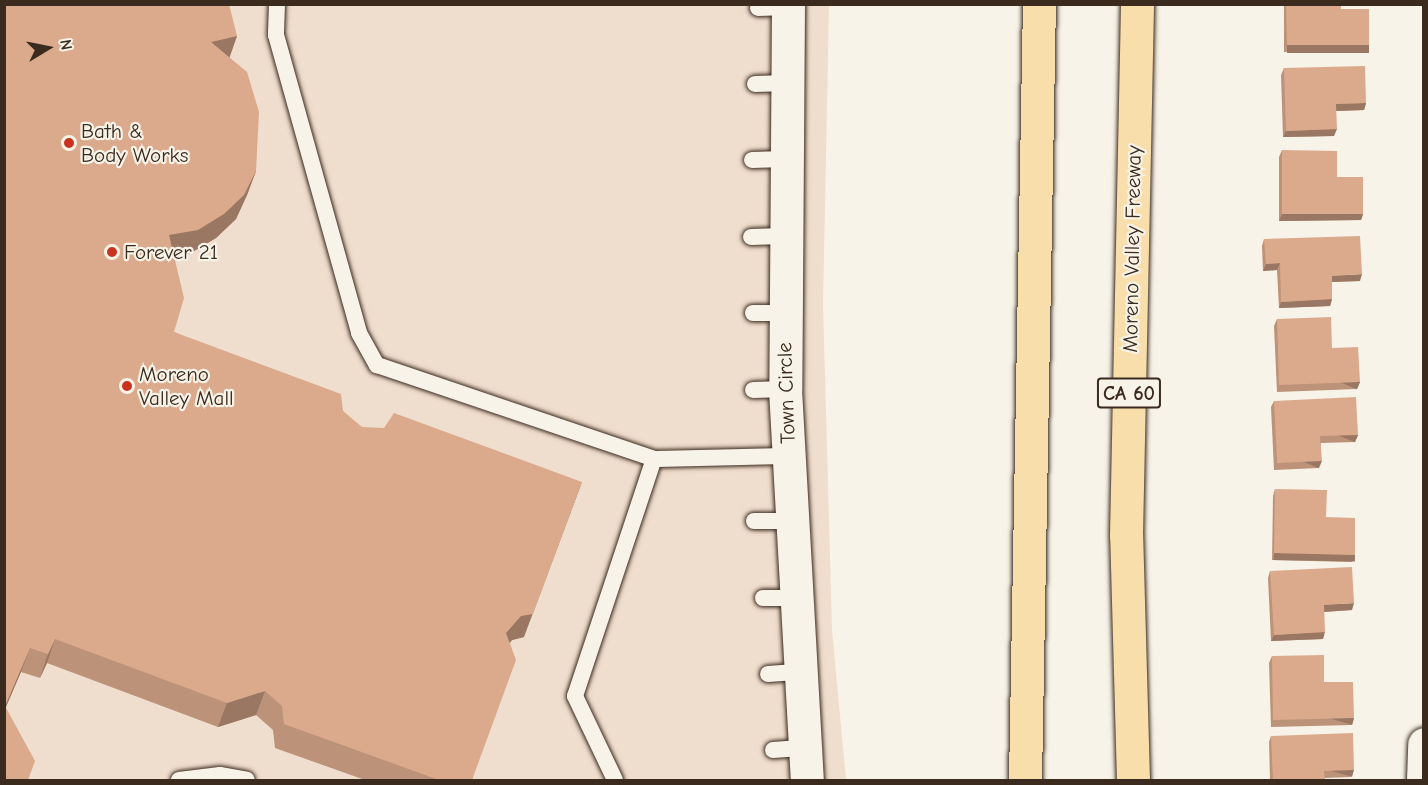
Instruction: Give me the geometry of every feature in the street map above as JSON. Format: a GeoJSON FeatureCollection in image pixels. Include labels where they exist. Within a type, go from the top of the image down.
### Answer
{"type":"FeatureCollection","features":[{"type":"Feature","properties":{"kind":"highway"},"geometry":{"type":"LineString","coordinates":[[1025,780],[1039,4]]}},
{"type":"Feature","properties":{"kind":"highway","name":"Moreno Valley Freeway"},"geometry":{"type":"LineString","coordinates":[[1132,780],[1126,535],[1137,4]]}},
{"type":"Feature","properties":{"kind":"street","name":"Town Circle"},"geometry":{"type":"LineString","coordinates":[[778,7],[770,83],[768,160],[783,236],[768,313],[769,390],[787,456],[790,521],[778,598],[789,749],[807,780]]}},
{"type":"Feature","properties":{"kind":"street"},"geometry":{"type":"LineString","coordinates":[[1423,780],[1424,744]]}},
{"type":"Feature","properties":{"kind":"lane"},"geometry":{"type":"LineString","coordinates":[[277,4],[276,35],[358,333],[377,365],[654,459],[787,456]]}},
{"type":"Feature","properties":{"kind":"lane"},"geometry":{"type":"LineString","coordinates":[[751,237],[783,236]]}},
{"type":"Feature","properties":{"kind":"lane"},"geometry":{"type":"LineString","coordinates":[[615,780],[575,696],[654,459]]}},
{"type":"Feature","properties":{"kind":"lane"},"geometry":{"type":"LineString","coordinates":[[754,521],[790,521]]}},
{"type":"Feature","properties":{"kind":"lane"},"geometry":{"type":"LineString","coordinates":[[178,780],[220,775],[247,780]]}},
{"type":"Feature","properties":{"kind":"shaded area","name":"Moreno Valley Mall"},"geometry":{"type":"Polygon","coordinates":[[[5,5],[829,5],[823,305],[832,630],[846,780],[5,780],[5,5]]]}},
{"type":"Feature","properties":{"kind":"building","name":"Moreno Valley Mall"},"geometry":{"type":"Polygon","coordinates":[[[4,4],[229,4],[237,36],[211,42],[247,72],[259,112],[256,171],[244,195],[224,214],[198,230],[169,235],[184,298],[174,332],[341,394],[343,411],[362,427],[384,428],[394,413],[582,482],[533,614],[521,616],[506,633],[516,660],[472,780],[439,780],[284,724],[282,706],[265,691],[227,703],[55,639],[48,654],[30,648],[5,706],[35,761],[28,780],[4,780],[4,4]]]}},
{"type":"Feature","properties":{"kind":"building"},"geometry":{"type":"Polygon","coordinates":[[[1286,4],[1341,4],[1341,9],[1369,9],[1369,45],[1287,45],[1286,4]]]}},
{"type":"Feature","properties":{"kind":"building"},"geometry":{"type":"Polygon","coordinates":[[[1365,66],[1366,103],[1336,104],[1337,129],[1286,131],[1284,68],[1365,66]]]}},
{"type":"Feature","properties":{"kind":"building"},"geometry":{"type":"Polygon","coordinates":[[[1282,150],[1337,151],[1337,177],[1363,177],[1363,214],[1282,214],[1282,150]]]}},
{"type":"Feature","properties":{"kind":"building"},"geometry":{"type":"Polygon","coordinates":[[[1360,236],[1362,274],[1332,276],[1332,299],[1281,302],[1280,263],[1266,264],[1264,239],[1360,236]]]}},
{"type":"Feature","properties":{"kind":"building"},"geometry":{"type":"Polygon","coordinates":[[[1331,317],[1332,348],[1358,347],[1360,382],[1279,385],[1277,319],[1331,317]]]}},
{"type":"Feature","properties":{"kind":"building"},"geometry":{"type":"Polygon","coordinates":[[[1356,397],[1358,435],[1320,436],[1322,461],[1277,463],[1274,401],[1356,397]]]}},
{"type":"Feature","properties":{"kind":"building"},"geometry":{"type":"Polygon","coordinates":[[[1275,489],[1327,490],[1326,517],[1355,518],[1355,555],[1274,553],[1275,489]]]}},
{"type":"Feature","properties":{"kind":"building"},"geometry":{"type":"Polygon","coordinates":[[[1352,567],[1354,603],[1324,605],[1325,632],[1274,635],[1270,571],[1352,567]]]}},
{"type":"Feature","properties":{"kind":"building"},"geometry":{"type":"Polygon","coordinates":[[[1324,655],[1324,682],[1353,682],[1354,718],[1273,720],[1272,656],[1324,655]]]}},
{"type":"Feature","properties":{"kind":"building"},"geometry":{"type":"Polygon","coordinates":[[[1353,733],[1354,770],[1324,771],[1325,780],[1273,780],[1271,736],[1353,733]]]}},
{"type":"Feature","properties":{"kind":"place","name":"Bath & Body Works"},"geometry":{"type":"Point","coordinates":[69,143]}},
{"type":"Feature","properties":{"kind":"place","name":"Forever 21"},"geometry":{"type":"Point","coordinates":[112,252]}},
{"type":"Feature","properties":{"kind":"place","name":"Moreno Valley Mall"},"geometry":{"type":"Point","coordinates":[127,386]}}]}
